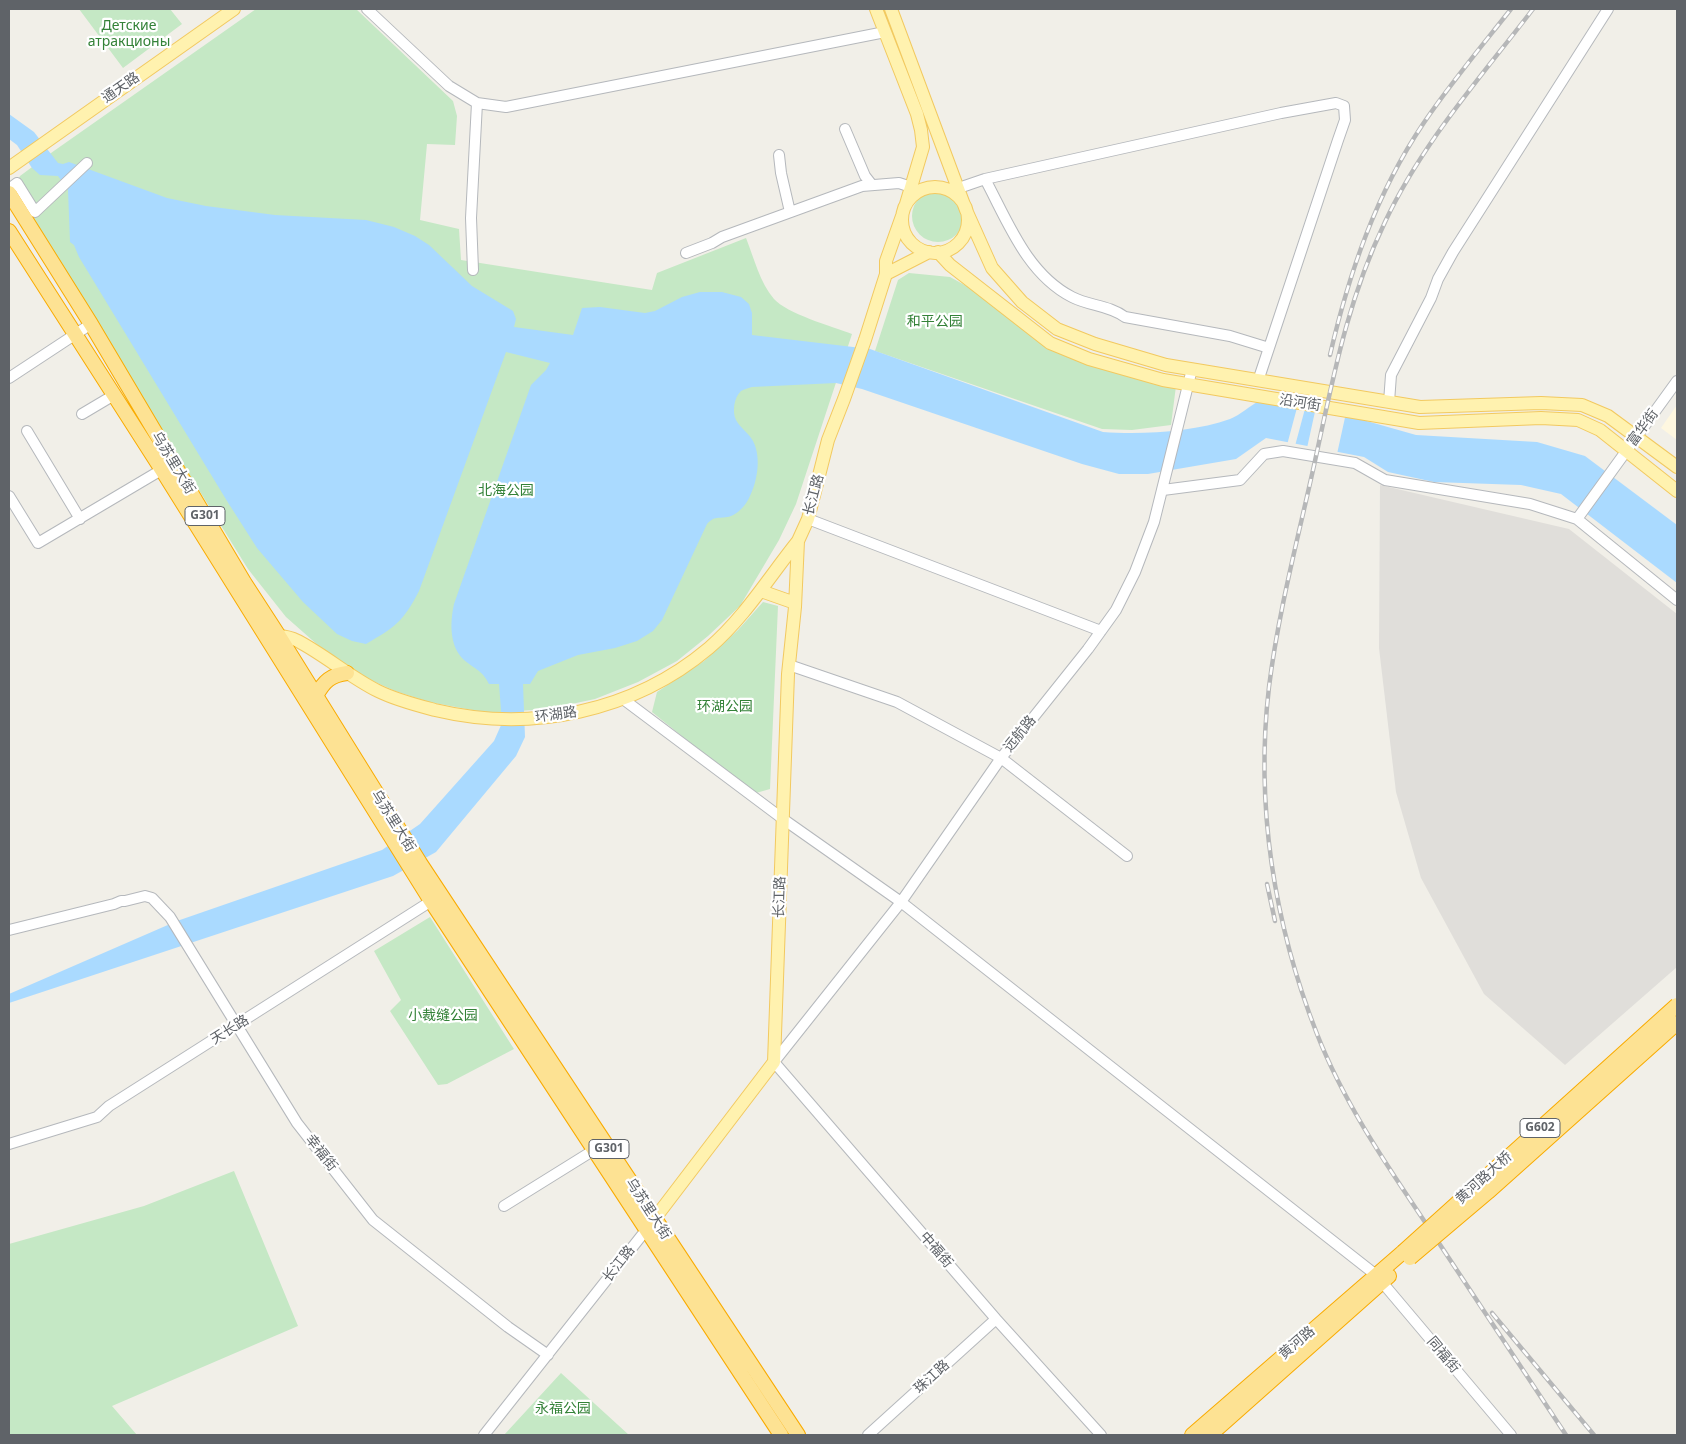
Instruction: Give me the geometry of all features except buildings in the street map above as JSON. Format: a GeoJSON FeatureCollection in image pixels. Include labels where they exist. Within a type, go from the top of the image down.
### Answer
{"type":"FeatureCollection","features":[{"type":"Feature","properties":{"kind":"highway","name":"乌苏里大街"},"geometry":{"type":"LineString","coordinates":[[9,193],[91,324],[168,467]]}},
{"type":"Feature","properties":{"kind":"highway","name":"乌苏里大街"},"geometry":{"type":"LineString","coordinates":[[9,231],[114,395],[168,467],[244,582],[272,637],[399,841],[651,1225],[781,1435]]}},
{"type":"Feature","properties":{"kind":"highway","name":"乌苏里大街"},"geometry":{"type":"LineString","coordinates":[[272,637],[316,696],[399,841]]}},
{"type":"Feature","properties":{"kind":"highway"},"geometry":{"type":"LineString","coordinates":[[316,696],[321,686],[330,677],[347,673]]}},
{"type":"Feature","properties":{"kind":"highway","name":"乌苏里大街"},"geometry":{"type":"LineString","coordinates":[[436,898],[594,1150],[651,1225],[798,1435]]}},
{"type":"Feature","properties":{"kind":"highway","name":"黄河路大桥"},"geometry":{"type":"LineString","coordinates":[[1406,1255],[1677,1005]]}},
{"type":"Feature","properties":{"kind":"highway","name":"黄河路大桥"},"geometry":{"type":"LineString","coordinates":[[1406,1255],[1488,1192],[1677,1023]]}},
{"type":"Feature","properties":{"kind":"highway","name":"黄河路"},"geometry":{"type":"LineString","coordinates":[[1210,1435],[1406,1255]]}},
{"type":"Feature","properties":{"kind":"highway","name":"黄河路"},"geometry":{"type":"LineString","coordinates":[[1192,1435],[1379,1279]]}},
{"type":"Feature","properties":{"kind":"main road","name":"通天路"},"geometry":{"type":"LineString","coordinates":[[13,165],[234,9]]}},
{"type":"Feature","properties":{"kind":"main road","name":"长江路"},"geometry":{"type":"LineString","coordinates":[[651,1225],[774,1062],[789,665],[798,541],[808,519],[828,440],[844,399],[886,274],[886,261],[923,147],[917,114],[876,9]]}},
{"type":"Feature","properties":{"kind":"main road"},"geometry":{"type":"LineString","coordinates":[[886,274],[933,252],[950,248],[960,240],[966,229],[967,216],[955,188],[891,9]]}},
{"type":"Feature","properties":{"kind":"main road"},"geometry":{"type":"LineString","coordinates":[[933,252],[918,248],[907,237],[903,227],[904,210],[914,194],[925,188],[955,188]]}},
{"type":"Feature","properties":{"kind":"main road","name":"沿河街"},"geometry":{"type":"LineString","coordinates":[[966,210],[992,268],[1022,302],[1058,329],[1095,344],[1166,365],[1420,407],[1541,402],[1582,405],[1608,416],[1677,467]]}},
{"type":"Feature","properties":{"kind":"main road","name":"沿河街"},"geometry":{"type":"LineString","coordinates":[[933,252],[1050,343],[1090,359],[1163,380],[1188,385],[1419,423],[1541,418],[1578,420],[1600,430],[1677,491]]}},
{"type":"Feature","properties":{"kind":"main road","name":"环湖路"},"geometry":{"type":"LineString","coordinates":[[272,637],[298,641],[378,691],[450,714],[494,719],[533,719],[589,710],[623,699],[656,683],[708,649],[737,621],[798,541]]}},
{"type":"Feature","properties":{"kind":"main road"},"geometry":{"type":"LineString","coordinates":[[761,591],[795,603]]}},
{"type":"Feature","properties":{"kind":"street"},"geometry":{"type":"LineString","coordinates":[[367,9],[449,86],[477,102],[506,107],[885,32]]}},
{"type":"Feature","properties":{"kind":"street"},"geometry":{"type":"LineString","coordinates":[[1390,402],[1391,375],[1449,258],[1608,9]]}},
{"type":"Feature","properties":{"kind":"street"},"geometry":{"type":"LineString","coordinates":[[473,270],[471,218],[477,102]]}},
{"type":"Feature","properties":{"kind":"street"},"geometry":{"type":"LineString","coordinates":[[955,188],[985,179],[1281,113],[1336,103],[1344,106],[1345,120],[1343,127],[1258,381]]}},
{"type":"Feature","properties":{"kind":"street"},"geometry":{"type":"LineString","coordinates":[[845,129],[865,176],[872,185]]}},
{"type":"Feature","properties":{"kind":"street"},"geometry":{"type":"LineString","coordinates":[[779,155],[790,212]]}},
{"type":"Feature","properties":{"kind":"street"},"geometry":{"type":"LineString","coordinates":[[9,188],[17,183],[35,212],[87,163]]}},
{"type":"Feature","properties":{"kind":"street"},"geometry":{"type":"LineString","coordinates":[[985,179],[1030,262],[1052,285],[1073,298],[1116,310],[1125,317],[1230,336],[1269,348]]}},
{"type":"Feature","properties":{"kind":"street"},"geometry":{"type":"LineString","coordinates":[[686,253],[722,237],[862,186],[899,183],[911,187]]}},
{"type":"Feature","properties":{"kind":"street"},"geometry":{"type":"LineString","coordinates":[[9,378],[91,324]]}},
{"type":"Feature","properties":{"kind":"street","name":"远航路"},"geometry":{"type":"LineString","coordinates":[[774,1062],[901,902],[1002,758],[1101,632],[1116,610],[1135,572],[1154,522],[1192,369]]}},
{"type":"Feature","properties":{"kind":"street","name":"富华街"},"geometry":{"type":"LineString","coordinates":[[1577,519],[1677,381]]}},
{"type":"Feature","properties":{"kind":"street"},"geometry":{"type":"LineString","coordinates":[[82,414],[114,395]]}},
{"type":"Feature","properties":{"kind":"street"},"geometry":{"type":"LineString","coordinates":[[27,431],[80,519]]}},
{"type":"Feature","properties":{"kind":"street"},"geometry":{"type":"LineString","coordinates":[[1163,490],[1240,480],[1264,454],[1283,451],[1355,464],[1385,480],[1530,504],[1577,519],[1677,600]]}},
{"type":"Feature","properties":{"kind":"street"},"geometry":{"type":"LineString","coordinates":[[9,496],[38,543],[168,467]]}},
{"type":"Feature","properties":{"kind":"street"},"geometry":{"type":"LineString","coordinates":[[808,519],[1101,632]]}},
{"type":"Feature","properties":{"kind":"street"},"geometry":{"type":"LineString","coordinates":[[789,665],[897,702],[1002,758],[1127,856]]}},
{"type":"Feature","properties":{"kind":"street","name":"同福街"},"geometry":{"type":"LineString","coordinates":[[623,699],[782,818],[901,902],[1379,1279],[1511,1435]]}},
{"type":"Feature","properties":{"kind":"street","name":"幸福街"},"geometry":{"type":"LineString","coordinates":[[9,930],[121,901],[145,896],[152,898],[170,917],[297,1123],[373,1220],[508,1327],[548,1355]]}},
{"type":"Feature","properties":{"kind":"street","name":"天长路"},"geometry":{"type":"LineString","coordinates":[[9,1144],[97,1117],[110,1106],[436,898]]}},
{"type":"Feature","properties":{"kind":"street","name":"中福街"},"geometry":{"type":"LineString","coordinates":[[774,1062],[996,1319],[1101,1435]]}},
{"type":"Feature","properties":{"kind":"street"},"geometry":{"type":"LineString","coordinates":[[504,1206],[594,1150]]}},
{"type":"Feature","properties":{"kind":"street","name":"长江路"},"geometry":{"type":"LineString","coordinates":[[484,1435],[651,1225]]}},
{"type":"Feature","properties":{"kind":"street","name":"珠江路"},"geometry":{"type":"LineString","coordinates":[[868,1435],[996,1319]]}},
{"type":"Feature","properties":{"kind":"shaded area"},"geometry":{"type":"Polygon","coordinates":[[[1677,405],[1677,440],[1661,428],[1677,405]]]}},
{"type":"Feature","properties":{"kind":"shaded area"},"geometry":{"type":"Polygon","coordinates":[[[1380,485],[1569,529],[1677,614],[1677,967],[1565,1065],[1484,994],[1421,878],[1396,792],[1379,648],[1380,485]]]}},
{"type":"Feature","properties":{"kind":"green space","name":"Детские атракционы"},"geometry":{"type":"Polygon","coordinates":[[[79,9],[170,9],[182,24],[123,68],[79,9]]]}},
{"type":"Feature","properties":{"kind":"green space","name":"北海公园"},"geometry":{"type":"Polygon","coordinates":[[[256,9],[356,9],[453,101],[457,116],[455,145],[427,144],[420,220],[459,229],[461,260],[652,290],[657,273],[746,238],[761,278],[774,299],[799,314],[852,334],[796,504],[779,540],[740,606],[708,636],[677,661],[638,682],[595,699],[548,709],[488,713],[429,702],[375,682],[349,668],[320,647],[286,617],[248,569],[20,202],[15,187],[20,176],[51,153],[256,9]]]}},
{"type":"Feature","properties":{"kind":"green space"},"geometry":{"type":"Polygon","coordinates":[[[938,190],[948,192],[956,198],[962,206],[964,216],[962,226],[956,234],[948,240],[938,242],[928,240],[920,234],[914,226],[912,216],[914,206],[920,198],[928,192],[938,190]]]}},
{"type":"Feature","properties":{"kind":"green space","name":"和平公园"},"geometry":{"type":"Polygon","coordinates":[[[909,273],[950,277],[972,289],[1049,347],[1176,386],[1171,425],[1132,430],[1102,429],[875,351],[898,280],[909,273]]]}},
{"type":"Feature","properties":{"kind":"green space","name":"环湖公园"},"geometry":{"type":"Polygon","coordinates":[[[763,602],[778,606],[770,789],[756,793],[652,712],[657,692],[704,661],[738,630],[763,602]]]}},
{"type":"Feature","properties":{"kind":"green space","name":"小裁缝公园"},"geometry":{"type":"Polygon","coordinates":[[[430,917],[514,1049],[447,1084],[438,1085],[390,1011],[401,1000],[374,951],[430,917]]]}},
{"type":"Feature","properties":{"kind":"green space"},"geometry":{"type":"Polygon","coordinates":[[[234,1171],[298,1326],[112,1406],[137,1435],[9,1435],[9,1244],[144,1206],[234,1171]]]}},
{"type":"Feature","properties":{"kind":"green space","name":"永福公园"},"geometry":{"type":"Polygon","coordinates":[[[561,1373],[629,1435],[504,1435],[561,1373]]]}},
{"type":"Feature","properties":{"kind":"water","name":"北海公园"},"geometry":{"type":"Polygon","coordinates":[[[9,114],[34,132],[58,163],[69,162],[167,198],[206,206],[275,215],[366,220],[394,227],[415,236],[429,245],[472,286],[513,311],[516,319],[514,327],[573,335],[582,308],[600,307],[645,313],[655,311],[682,297],[700,292],[722,292],[741,297],[749,304],[752,313],[752,335],[870,349],[1103,432],[1150,433],[1200,427],[1230,419],[1260,400],[1349,416],[1416,435],[1537,442],[1585,456],[1677,525],[1677,583],[1561,494],[1521,485],[1434,482],[1388,472],[1364,457],[1266,438],[1236,459],[1148,474],[1119,474],[1082,464],[862,389],[836,383],[752,387],[742,390],[735,401],[734,409],[736,420],[751,438],[757,455],[756,479],[747,502],[741,510],[733,515],[716,518],[707,524],[662,620],[653,631],[637,641],[615,648],[578,655],[538,671],[530,684],[523,684],[525,737],[516,756],[436,852],[393,876],[9,1003],[9,994],[177,921],[382,850],[420,824],[494,741],[502,723],[499,684],[489,684],[481,673],[459,654],[453,641],[451,626],[454,604],[531,385],[546,370],[550,363],[506,352],[419,591],[403,617],[391,628],[366,644],[352,641],[337,634],[303,602],[257,548],[79,257],[74,245],[70,242],[68,190],[58,176],[40,175],[32,168],[17,145],[9,139],[9,114]]]}},
{"type":"Feature","properties":{"kind":"pier"},"geometry":{"type":"Polygon","coordinates":[[[1298,404],[1306,405],[1295,446],[1287,445],[1298,404]]]}},
{"type":"Feature","properties":{"kind":"pier"},"geometry":{"type":"Polygon","coordinates":[[[1316,407],[1346,413],[1337,454],[1307,448],[1316,407]]]}},
{"type":"Feature","properties":{"kind":"railway"},"geometry":{"type":"LineString","coordinates":[[1330,355],[1355,264],[1391,178],[1433,109],[1511,9]]}},
{"type":"Feature","properties":{"kind":"railway"},"geometry":{"type":"LineString","coordinates":[[1533,9],[1453,111],[1416,165],[1385,222],[1371,252],[1360,283],[1341,344],[1283,605],[1269,687],[1265,731],[1265,776],[1267,820],[1279,907],[1289,950],[1302,992],[1328,1060],[1353,1109],[1381,1156],[1566,1435]]}},
{"type":"Feature","properties":{"kind":"railway"},"geometry":{"type":"LineString","coordinates":[[1267,884],[1275,921]]}},
{"type":"Feature","properties":{"kind":"railway"},"geometry":{"type":"LineString","coordinates":[[1492,1313],[1594,1435]]}}]}
